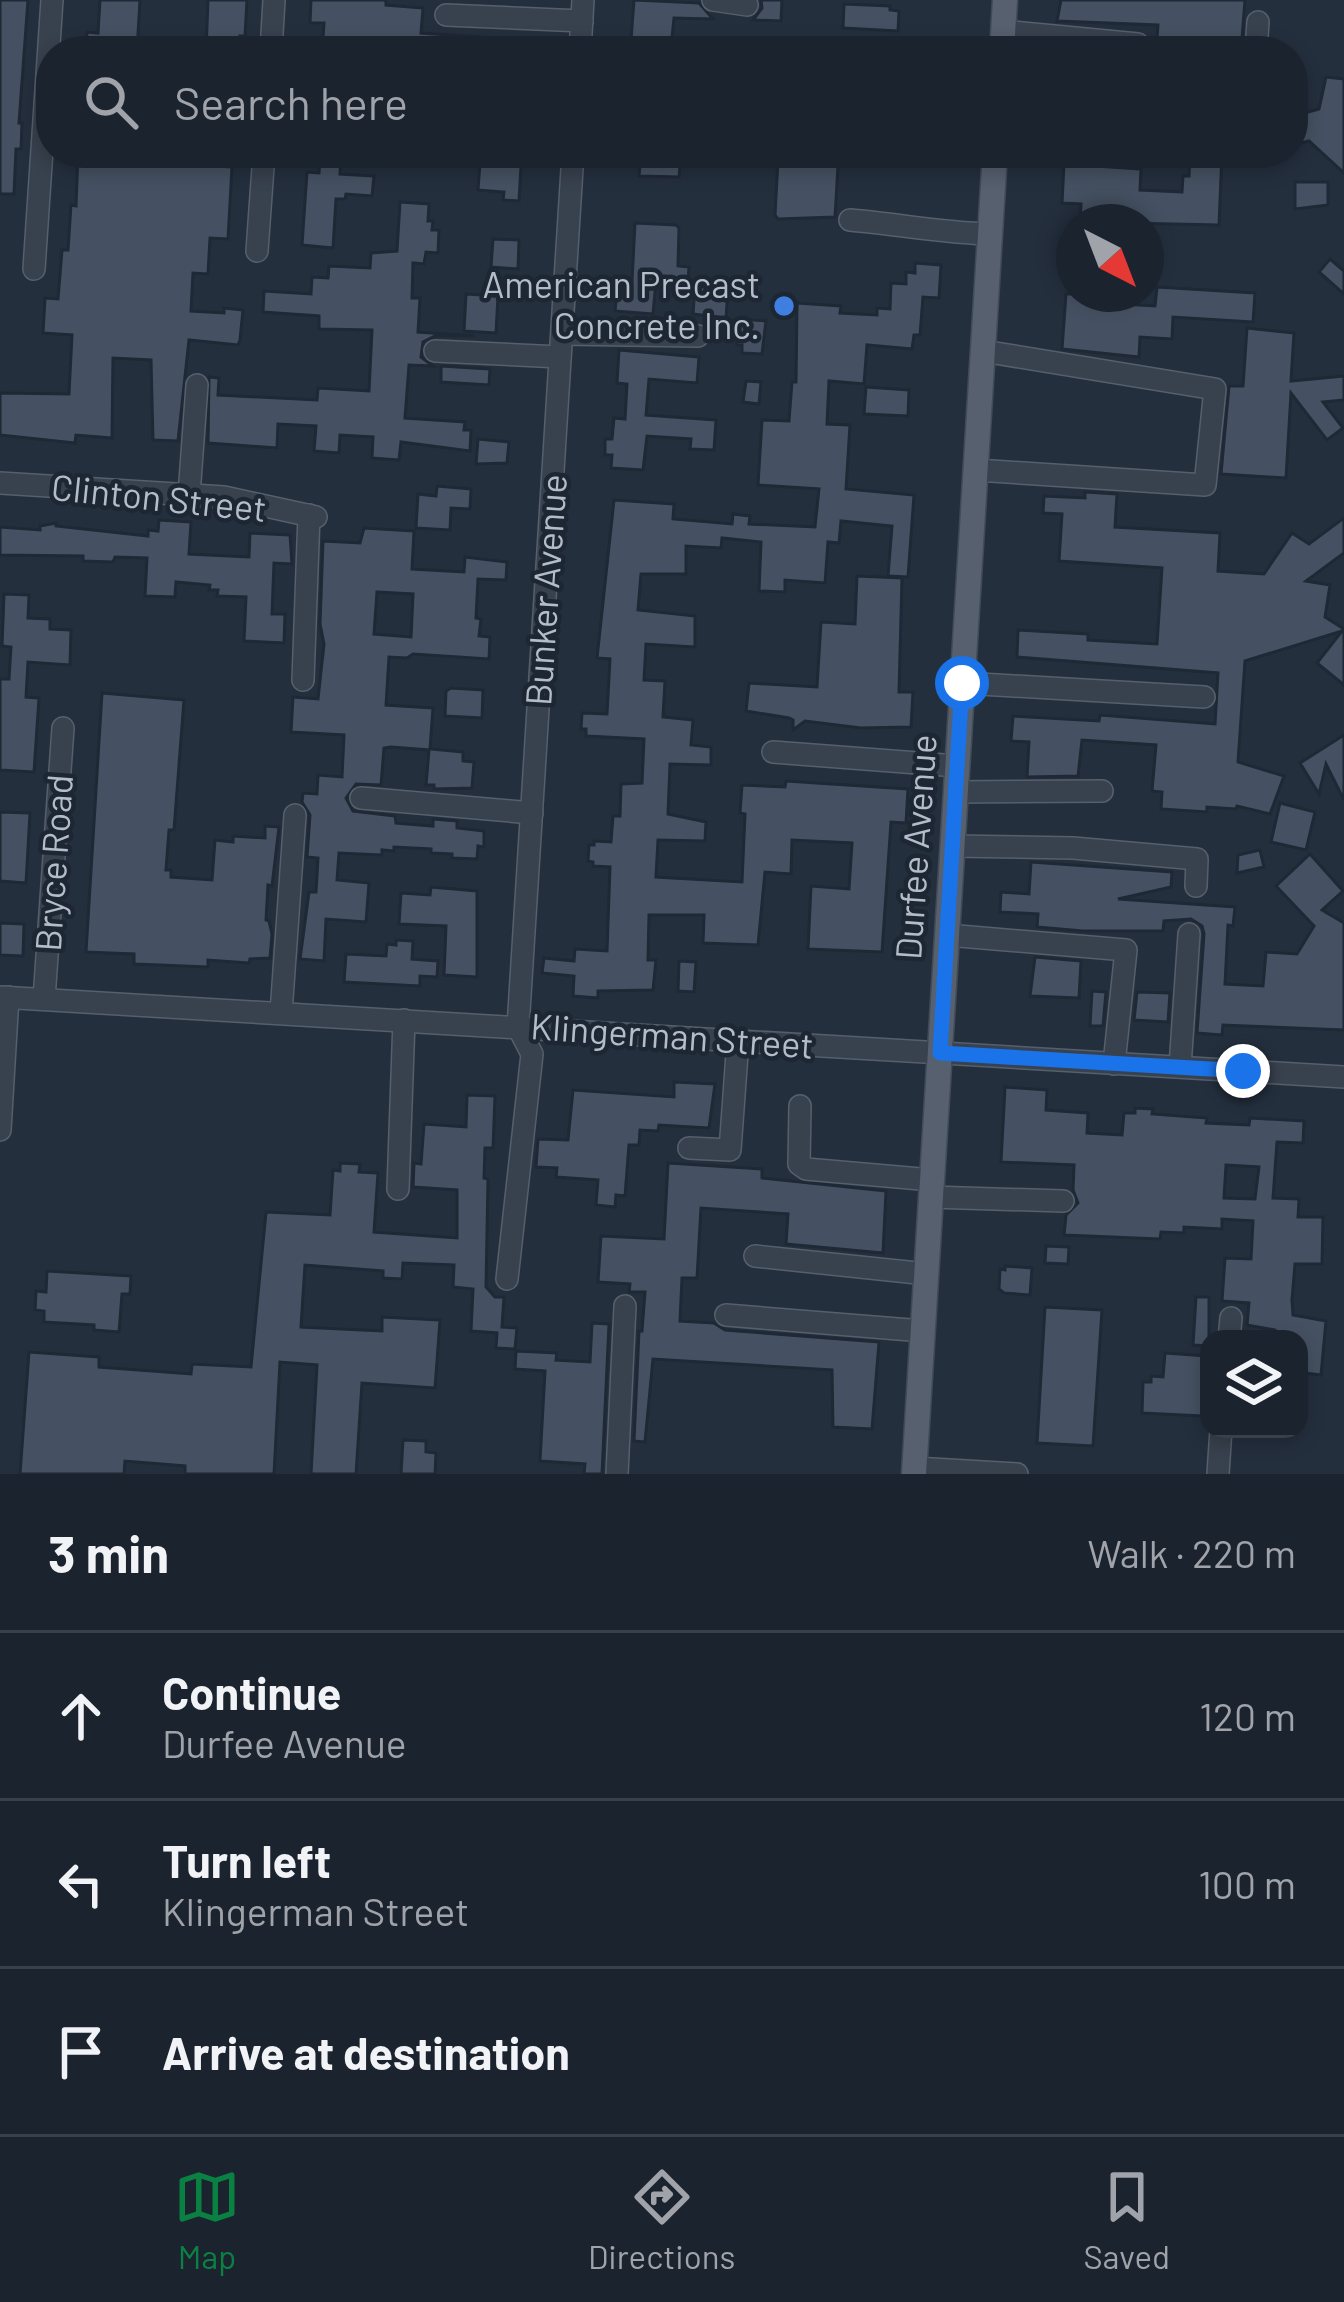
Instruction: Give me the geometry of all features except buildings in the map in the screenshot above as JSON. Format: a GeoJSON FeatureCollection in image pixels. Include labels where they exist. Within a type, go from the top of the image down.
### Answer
{"type":"FeatureCollection","features":[{"type":"Feature","properties":{"kind":"main road"},"geometry":{"type":"LineString","coordinates":[[1002,36],[1005,0]]}},
{"type":"Feature","properties":{"kind":"main road","name":"Durfee Avenue"},"geometry":{"type":"LineString","coordinates":[[915,1471],[994,168]]}},
{"type":"Feature","properties":{"kind":"street"},"geometry":{"type":"LineString","coordinates":[[50,36],[52,0]]}},
{"type":"Feature","properties":{"kind":"street"},"geometry":{"type":"LineString","coordinates":[[272,36],[274,0]]}},
{"type":"Feature","properties":{"kind":"street"},"geometry":{"type":"LineString","coordinates":[[713,0],[747,5]]}},
{"type":"Feature","properties":{"kind":"street"},"geometry":{"type":"LineString","coordinates":[[446,15],[582,10]]}},
{"type":"Feature","properties":{"kind":"street"},"geometry":{"type":"LineString","coordinates":[[1257,36],[1258,22]]}},
{"type":"Feature","properties":{"kind":"street"},"geometry":{"type":"LineString","coordinates":[[34,269],[41,168]]}},
{"type":"Feature","properties":{"kind":"street"},"geometry":{"type":"LineString","coordinates":[[257,251],[263,168]]}},
{"type":"Feature","properties":{"kind":"street","name":"Bunker Avenue"},"geometry":{"type":"LineString","coordinates":[[507,1280],[532,1054],[518,1027],[572,168]]}},
{"type":"Feature","properties":{"kind":"street"},"geometry":{"type":"LineString","coordinates":[[850,220],[990,234]]}},
{"type":"Feature","properties":{"kind":"street"},"geometry":{"type":"LineString","coordinates":[[435,351],[698,336]]}},
{"type":"Feature","properties":{"kind":"street"},"geometry":{"type":"LineString","coordinates":[[976,470],[1205,484],[1215,389],[983,351]]}},
{"type":"Feature","properties":{"kind":"street"},"geometry":{"type":"LineString","coordinates":[[189,495],[196,385]]}},
{"type":"Feature","properties":{"kind":"street","name":"Clinton Street"},"geometry":{"type":"LineString","coordinates":[[0,483],[224,497],[312,516],[303,680]]}},
{"type":"Feature","properties":{"kind":"street"},"geometry":{"type":"LineString","coordinates":[[962,683],[1204,697]]}},
{"type":"Feature","properties":{"kind":"street","name":"Bryce Road"},"geometry":{"type":"LineString","coordinates":[[44,999],[63,728]]}},
{"type":"Feature","properties":{"kind":"street"},"geometry":{"type":"LineString","coordinates":[[773,752],[957,766]]}},
{"type":"Feature","properties":{"kind":"street"},"geometry":{"type":"LineString","coordinates":[[956,792],[1102,791]]}},
{"type":"Feature","properties":{"kind":"street"},"geometry":{"type":"LineString","coordinates":[[361,798],[532,813]]}},
{"type":"Feature","properties":{"kind":"street"},"geometry":{"type":"LineString","coordinates":[[280,1013],[296,815]]}},
{"type":"Feature","properties":{"kind":"street"},"geometry":{"type":"LineString","coordinates":[[952,846],[1073,848],[1197,859],[1196,886]]}},
{"type":"Feature","properties":{"kind":"street"},"geometry":{"type":"LineString","coordinates":[[1180,1067],[1189,934]]}},
{"type":"Feature","properties":{"kind":"street"},"geometry":{"type":"LineString","coordinates":[[947,935],[1126,950],[1114,1064]]}},
{"type":"Feature","properties":{"kind":"street","name":"Bryce Road"},"geometry":{"type":"LineString","coordinates":[[0,1130],[4,997]]}},
{"type":"Feature","properties":{"kind":"street","name":"Klingerman Street"},"geometry":{"type":"LineString","coordinates":[[4,997],[1344,1077]]}},
{"type":"Feature","properties":{"kind":"street"},"geometry":{"type":"LineString","coordinates":[[398,1189],[404,1020]]}},
{"type":"Feature","properties":{"kind":"street"},"geometry":{"type":"LineString","coordinates":[[689,1148],[730,1150],[738,1040]]}},
{"type":"Feature","properties":{"kind":"street"},"geometry":{"type":"LineString","coordinates":[[800,1106],[796,1145],[799,1164],[806,1168],[932,1188],[1063,1201]]}},
{"type":"Feature","properties":{"kind":"street"},"geometry":{"type":"LineString","coordinates":[[754,1256],[927,1274]]}},
{"type":"Feature","properties":{"kind":"street"},"geometry":{"type":"LineString","coordinates":[[617,1474],[625,1306]]}},
{"type":"Feature","properties":{"kind":"street"},"geometry":{"type":"LineString","coordinates":[[726,1315],[923,1331]]}},
{"type":"Feature","properties":{"kind":"street"},"geometry":{"type":"LineString","coordinates":[[1218,1474],[1220,1438]]}},
{"type":"Feature","properties":{"kind":"street"},"geometry":{"type":"LineString","coordinates":[[915,1471],[1018,1474]]}},
{"type":"Feature","properties":{"kind":"place","name":"American Precast Concrete Inc."},"geometry":{"type":"Point","coordinates":[784,306]}},
{"type":"Feature","properties":{"kind":"route"},"geometry":{"type":"LineString","coordinates":[[962,683],[940,1053],[1243,1071]]}}]}
